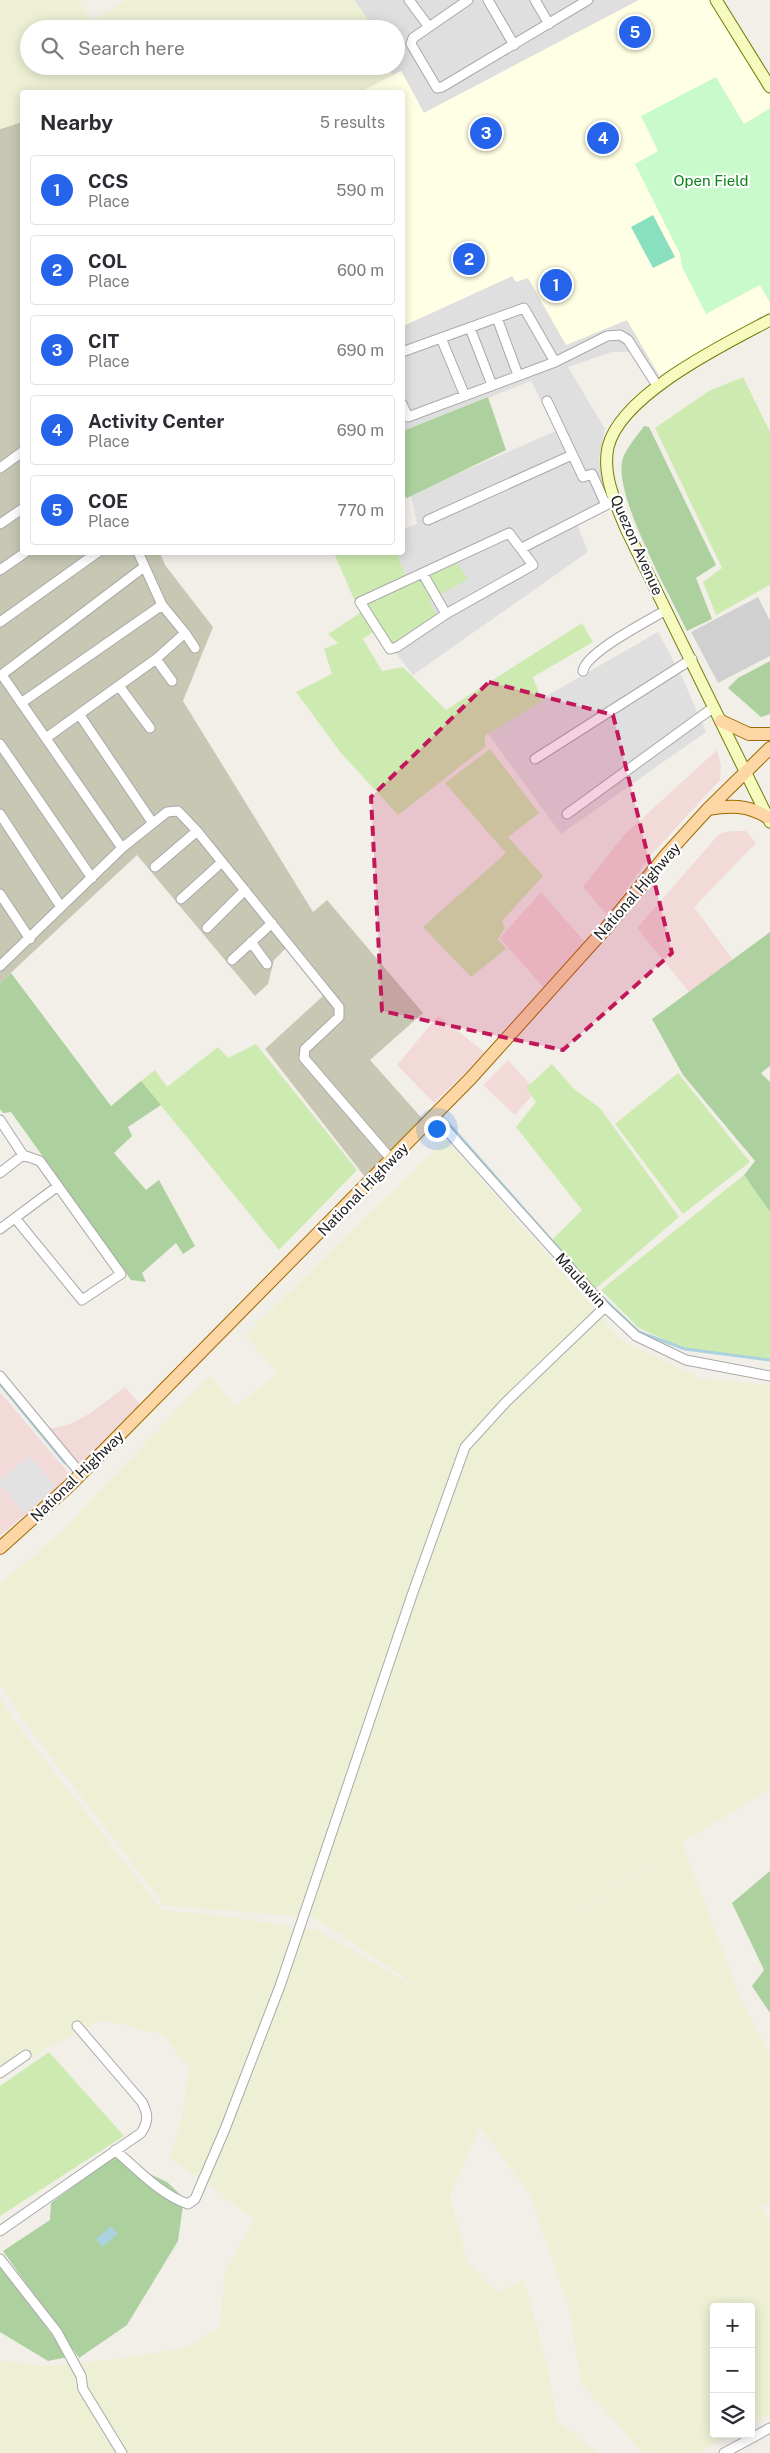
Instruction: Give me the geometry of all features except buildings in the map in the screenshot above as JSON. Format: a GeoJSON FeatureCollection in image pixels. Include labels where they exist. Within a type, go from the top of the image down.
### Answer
{"type":"FeatureCollection","features":[{"type":"Feature","properties":{"kind":"main road"},"geometry":{"type":"LineString","coordinates":[[716,0],[770,87]]}},
{"type":"Feature","properties":{"kind":"main road","name":"Quezon Avenue"},"geometry":{"type":"LineString","coordinates":[[769,820],[745,774],[692,659],[610,503],[607,466],[612,438],[626,415],[658,386],[693,363],[770,320]]}},
{"type":"Feature","properties":{"kind":"main road"},"geometry":{"type":"LineString","coordinates":[[721,721],[750,734],[770,734]]}},
{"type":"Feature","properties":{"kind":"main road","name":"National Highway"},"geometry":{"type":"LineString","coordinates":[[0,1548],[23,1530],[81,1474],[487,1061],[708,809],[770,748]]}},
{"type":"Feature","properties":{"kind":"main road"},"geometry":{"type":"LineString","coordinates":[[708,809],[739,806],[756,810],[769,820]]}},
{"type":"Feature","properties":{"kind":"street"},"geometry":{"type":"LineString","coordinates":[[409,0],[428,27]]}},
{"type":"Feature","properties":{"kind":"street"},"geometry":{"type":"LineString","coordinates":[[468,0],[413,38],[412,49],[437,88],[442,87],[514,46],[588,0]]}},
{"type":"Feature","properties":{"kind":"street"},"geometry":{"type":"LineString","coordinates":[[488,0],[514,46]]}},
{"type":"Feature","properties":{"kind":"street"},"geometry":{"type":"LineString","coordinates":[[535,0],[549,24]]}},
{"type":"Feature","properties":{"kind":"street"},"geometry":{"type":"LineString","coordinates":[[405,351],[524,308],[555,362]]}},
{"type":"Feature","properties":{"kind":"street"},"geometry":{"type":"LineString","coordinates":[[497,318],[518,375]]}},
{"type":"Feature","properties":{"kind":"street"},"geometry":{"type":"LineString","coordinates":[[470,328],[492,385]]}},
{"type":"Feature","properties":{"kind":"street"},"geometry":{"type":"LineString","coordinates":[[405,410],[408,417],[465,396],[555,362],[607,336],[620,335],[635,349],[658,386]]}},
{"type":"Feature","properties":{"kind":"street"},"geometry":{"type":"LineString","coordinates":[[441,338],[465,396]]}},
{"type":"Feature","properties":{"kind":"street"},"geometry":{"type":"LineString","coordinates":[[522,548],[610,503],[592,474],[583,477],[546,401]]}},
{"type":"Feature","properties":{"kind":"street"},"geometry":{"type":"LineString","coordinates":[[0,468],[20,453]]}},
{"type":"Feature","properties":{"kind":"street"},"geometry":{"type":"LineString","coordinates":[[428,520],[572,454]]}},
{"type":"Feature","properties":{"kind":"street"},"geometry":{"type":"LineString","coordinates":[[0,524],[20,510]]}},
{"type":"Feature","properties":{"kind":"street"},"geometry":{"type":"LineString","coordinates":[[509,533],[533,565],[446,614],[397,648],[390,649],[360,602],[423,574],[509,533]]}},
{"type":"Feature","properties":{"kind":"street"},"geometry":{"type":"LineString","coordinates":[[0,570],[22,555]]}},
{"type":"Feature","properties":{"kind":"street"},"geometry":{"type":"LineString","coordinates":[[0,622],[94,555]]}},
{"type":"Feature","properties":{"kind":"street"},"geometry":{"type":"LineString","coordinates":[[139,555],[162,604],[195,648]]}},
{"type":"Feature","properties":{"kind":"street"},"geometry":{"type":"LineString","coordinates":[[122,848],[1,675],[144,567]]}},
{"type":"Feature","properties":{"kind":"street"},"geometry":{"type":"LineString","coordinates":[[423,574],[446,614]]}},
{"type":"Feature","properties":{"kind":"street"},"geometry":{"type":"LineString","coordinates":[[21,703],[162,604]]}},
{"type":"Feature","properties":{"kind":"street"},"geometry":{"type":"LineString","coordinates":[[583,671],[584,664],[596,652],[666,610]]}},
{"type":"Feature","properties":{"kind":"street"},"geometry":{"type":"LineString","coordinates":[[46,738],[156,659],[185,633]]}},
{"type":"Feature","properties":{"kind":"street"},"geometry":{"type":"LineString","coordinates":[[156,659],[172,681]]}},
{"type":"Feature","properties":{"kind":"street"},"geometry":{"type":"LineString","coordinates":[[535,758],[692,659]]}},
{"type":"Feature","properties":{"kind":"street"},"geometry":{"type":"LineString","coordinates":[[119,686],[150,728]]}},
{"type":"Feature","properties":{"kind":"street"},"geometry":{"type":"LineString","coordinates":[[567,814],[714,708]]}},
{"type":"Feature","properties":{"kind":"street"},"geometry":{"type":"LineString","coordinates":[[79,714],[152,822]]}},
{"type":"Feature","properties":{"kind":"street"},"geometry":{"type":"LineString","coordinates":[[0,744],[92,878]]}},
{"type":"Feature","properties":{"kind":"street"},"geometry":{"type":"LineString","coordinates":[[0,964],[30,939],[122,848],[152,822],[172,810],[178,811],[197,831],[339,1007],[339,1017],[305,1049],[304,1058],[391,1160]]}},
{"type":"Feature","properties":{"kind":"street"},"geometry":{"type":"LineString","coordinates":[[0,814],[61,907]]}},
{"type":"Feature","properties":{"kind":"street"},"geometry":{"type":"LineString","coordinates":[[155,867],[197,831]]}},
{"type":"Feature","properties":{"kind":"street"},"geometry":{"type":"LineString","coordinates":[[181,898],[222,862]]}},
{"type":"Feature","properties":{"kind":"street"},"geometry":{"type":"LineString","coordinates":[[207,928],[245,890]]}},
{"type":"Feature","properties":{"kind":"street"},"geometry":{"type":"LineString","coordinates":[[0,894],[30,939]]}},
{"type":"Feature","properties":{"kind":"street"},"geometry":{"type":"LineString","coordinates":[[232,960],[272,923]]}},
{"type":"Feature","properties":{"kind":"street"},"geometry":{"type":"LineString","coordinates":[[251,942],[268,964]]}},
{"type":"Feature","properties":{"kind":"street","name":"Maulawin"},"geometry":{"type":"LineString","coordinates":[[434,1116],[605,1307],[636,1336],[686,1360],[770,1376]]}},
{"type":"Feature","properties":{"kind":"street"},"geometry":{"type":"LineString","coordinates":[[0,1120],[24,1155],[40,1162],[121,1274],[82,1300],[15,1218]]}},
{"type":"Feature","properties":{"kind":"street"},"geometry":{"type":"LineString","coordinates":[[0,1173],[24,1155]]}},
{"type":"Feature","properties":{"kind":"street"},"geometry":{"type":"LineString","coordinates":[[0,1229],[58,1186]]}},
{"type":"Feature","properties":{"kind":"street"},"geometry":{"type":"LineString","coordinates":[[115,2150],[157,2186],[178,2200],[188,2204],[195,2199],[225,2129],[280,1986],[412,1595],[466,1447],[506,1402],[605,1307]]}},
{"type":"Feature","properties":{"kind":"street"},"geometry":{"type":"LineString","coordinates":[[0,1376],[81,1474]]}},
{"type":"Feature","properties":{"kind":"street"},"geometry":{"type":"LineString","coordinates":[[0,2231],[141,2133],[147,2124],[148,2113],[142,2102],[77,2026]]}},
{"type":"Feature","properties":{"kind":"street"},"geometry":{"type":"LineString","coordinates":[[0,2073],[26,2055]]}},
{"type":"Feature","properties":{"kind":"street"},"geometry":{"type":"LineString","coordinates":[[0,2259],[61,2339],[79,2371],[83,2389],[91,2404],[122,2453]]}},
{"type":"Feature","properties":{"kind":"street"},"geometry":{"type":"LineString","coordinates":[[724,2453],[770,2428]]}},
{"type":"Feature","properties":{"kind":"highlighted area"},"geometry":{"type":"Polygon","coordinates":[[[489,682],[613,715],[672,953],[563,1050],[382,1011],[371,797],[489,682]]]}},
{"type":"Feature","properties":{"kind":"shaded area"},"geometry":{"type":"Polygon","coordinates":[[[0,0],[78,0],[92,20],[20,20],[20,75],[392,75],[364,90],[20,90],[20,123],[0,129],[0,0]]]}},
{"type":"Feature","properties":{"kind":"shaded area"},"geometry":{"type":"Polygon","coordinates":[[[126,0],[354,0],[368,20],[95,20],[126,0]]]}},
{"type":"Feature","properties":{"kind":"shaded area"},"geometry":{"type":"Polygon","coordinates":[[[354,0],[639,0],[424,113],[403,75],[405,75],[405,20],[368,20],[354,0]]]}},
{"type":"Feature","properties":{"kind":"shaded area"},"geometry":{"type":"Polygon","coordinates":[[[639,0],[710,0],[770,96],[770,311],[659,375],[627,320],[566,345],[528,278],[516,282],[512,276],[405,325],[405,90],[364,90],[393,75],[403,75],[424,113],[639,0]]]}},
{"type":"Feature","properties":{"kind":"shaded area"},"geometry":{"type":"Polygon","coordinates":[[[20,123],[20,555],[161,555],[165,565],[213,627],[183,701],[313,912],[327,900],[423,1013],[370,1060],[427,1124],[369,1182],[265,1049],[323,996],[286,948],[274,960],[268,984],[255,996],[137,855],[0,983],[0,129],[20,123]]]}},
{"type":"Feature","properties":{"kind":"shaded area"},"geometry":{"type":"Polygon","coordinates":[[[512,276],[528,277],[537,293],[627,320],[659,375],[648,382],[631,352],[612,352],[568,367],[605,429],[599,458],[606,505],[576,521],[588,552],[413,675],[357,604],[393,555],[405,555],[405,528],[417,524],[411,494],[556,431],[531,381],[405,430],[405,325],[512,276]]]}},
{"type":"Feature","properties":{"kind":"shaded area"},"geometry":{"type":"Polygon","coordinates":[[[758,597],[770,621],[770,656],[718,683],[691,632],[758,597]]]}},
{"type":"Feature","properties":{"kind":"shaded area"},"geometry":{"type":"Polygon","coordinates":[[[658,632],[683,679],[706,732],[561,834],[486,731],[658,632]]]}},
{"type":"Feature","properties":{"kind":"shaded area"},"geometry":{"type":"Polygon","coordinates":[[[717,750],[721,765],[720,780],[649,857],[608,916],[583,887],[624,835],[717,750]]]}},
{"type":"Feature","properties":{"kind":"shaded area"},"geometry":{"type":"Polygon","coordinates":[[[731,831],[746,831],[756,843],[694,907],[739,968],[698,1003],[637,928],[719,834],[731,831]]]}},
{"type":"Feature","properties":{"kind":"shaded area"},"geometry":{"type":"Polygon","coordinates":[[[541,892],[585,942],[543,987],[500,938],[541,892]]]}},
{"type":"Feature","properties":{"kind":"shaded area"},"geometry":{"type":"Polygon","coordinates":[[[438,1016],[486,1053],[434,1103],[397,1065],[438,1016]]]}},
{"type":"Feature","properties":{"kind":"shaded area"},"geometry":{"type":"Polygon","coordinates":[[[508,1060],[536,1091],[515,1115],[483,1085],[508,1060]]]}},
{"type":"Feature","properties":{"kind":"shaded area"},"geometry":{"type":"Polygon","coordinates":[[[446,1139],[621,1340],[700,1378],[770,1385],[770,1789],[682,1843],[742,2002],[770,2055],[770,2203],[761,2208],[770,2220],[770,2416],[755,2422],[755,2303],[710,2303],[710,2438],[724,2438],[698,2453],[643,2453],[581,2383],[570,2311],[531,2196],[480,2127],[450,2195],[468,2263],[496,2292],[524,2280],[548,2368],[557,2421],[598,2453],[0,2453],[0,2360],[42,2366],[110,2360],[186,2348],[220,2326],[225,2271],[254,2220],[215,2189],[170,2159],[183,2113],[189,2068],[164,2035],[103,2020],[49,2047],[0,2080],[0,1698],[19,1727],[162,1910],[209,1914],[317,1930],[433,1997],[314,1917],[165,1906],[23,1720],[0,1683],[0,1584],[60,1533],[210,1375],[235,1407],[278,1373],[245,1335],[446,1139]],[[675,1847],[661,1855],[520,1953],[675,1847]]]}},
{"type":"Feature","properties":{"kind":"shaded area"},"geometry":{"type":"Polygon","coordinates":[[[125,1387],[145,1410],[80,1470],[47,1429],[68,1425],[89,1414],[125,1387]]]}},
{"type":"Feature","properties":{"kind":"shaded area"},"geometry":{"type":"Polygon","coordinates":[[[0,1392],[71,1476],[0,1536],[0,1392]]]}},
{"type":"Feature","properties":{"kind":"shaded area"},"geometry":{"type":"Polygon","coordinates":[[[29,1456],[56,1486],[25,1513],[0,1485],[0,1480],[29,1456]]]}},
{"type":"Feature","properties":{"kind":"green space","name":"Open Field"},"geometry":{"type":"Polygon","coordinates":[[[716,77],[744,124],[770,108],[770,303],[760,285],[706,314],[682,267],[680,254],[635,164],[658,151],[641,116],[716,77]]]}},
{"type":"Feature","properties":{"kind":"green space"},"geometry":{"type":"Polygon","coordinates":[[[653,215],[675,257],[653,268],[631,227],[653,215]]]}},
{"type":"Feature","properties":{"kind":"green space"},"geometry":{"type":"Polygon","coordinates":[[[743,377],[770,432],[770,585],[716,615],[703,582],[722,568],[655,428],[709,391],[743,377]]]}},
{"type":"Feature","properties":{"kind":"green space"},"geometry":{"type":"Polygon","coordinates":[[[488,397],[506,450],[407,498],[405,497],[405,430],[488,397]]]}},
{"type":"Feature","properties":{"kind":"green space"},"geometry":{"type":"Polygon","coordinates":[[[644,426],[649,427],[716,565],[696,578],[712,619],[687,631],[644,545],[626,495],[622,474],[623,458],[644,426]]]}},
{"type":"Feature","properties":{"kind":"green space"},"geometry":{"type":"Polygon","coordinates":[[[335,555],[398,555],[406,578],[457,563],[468,579],[429,601],[437,616],[395,645],[380,627],[363,639],[382,671],[403,667],[446,710],[582,623],[593,642],[533,677],[542,701],[485,736],[485,747],[398,815],[341,753],[296,692],[332,674],[324,649],[338,643],[328,634],[360,613],[335,555]]]}},
{"type":"Feature","properties":{"kind":"green space"},"geometry":{"type":"Polygon","coordinates":[[[770,661],[770,714],[761,717],[728,688],[738,678],[770,661]]]}},
{"type":"Feature","properties":{"kind":"green space"},"geometry":{"type":"Polygon","coordinates":[[[490,749],[539,813],[508,837],[543,876],[502,921],[505,928],[498,939],[506,949],[471,977],[423,927],[506,853],[445,783],[490,749]]]}},
{"type":"Feature","properties":{"kind":"green space"},"geometry":{"type":"Polygon","coordinates":[[[770,932],[770,1066],[761,1073],[770,1082],[770,1212],[744,1175],[755,1161],[683,1075],[652,1019],[770,932]]]}},
{"type":"Feature","properties":{"kind":"green space"},"geometry":{"type":"Polygon","coordinates":[[[11,973],[111,1106],[141,1081],[161,1105],[128,1127],[132,1136],[114,1153],[146,1190],[159,1180],[195,1246],[183,1254],[176,1243],[142,1273],[146,1282],[131,1280],[11,1112],[3,1113],[0,1109],[0,983],[11,973]]]}},
{"type":"Feature","properties":{"kind":"green space"},"geometry":{"type":"Polygon","coordinates":[[[256,1044],[357,1170],[279,1250],[141,1081],[155,1070],[167,1087],[218,1047],[228,1058],[256,1044]]]}},
{"type":"Feature","properties":{"kind":"green space"},"geometry":{"type":"Polygon","coordinates":[[[552,1064],[574,1089],[600,1108],[679,1217],[593,1291],[552,1240],[582,1210],[516,1127],[536,1102],[526,1088],[552,1064]]]}},
{"type":"Feature","properties":{"kind":"green space"},"geometry":{"type":"Polygon","coordinates":[[[678,1073],[750,1162],[683,1214],[615,1124],[678,1073]]]}},
{"type":"Feature","properties":{"kind":"green space"},"geometry":{"type":"Polygon","coordinates":[[[744,1175],[770,1212],[770,1360],[685,1349],[639,1328],[601,1290],[744,1175]]]}},
{"type":"Feature","properties":{"kind":"green space"},"geometry":{"type":"Polygon","coordinates":[[[770,1871],[770,2013],[752,1986],[764,1970],[732,1903],[770,1871]]]}},
{"type":"Feature","properties":{"kind":"green space"},"geometry":{"type":"Polygon","coordinates":[[[49,2052],[124,2136],[0,2216],[0,2086],[49,2052]]]}},
{"type":"Feature","properties":{"kind":"green space"},"geometry":{"type":"Polygon","coordinates":[[[113,2157],[167,2182],[184,2198],[178,2241],[127,2325],[79,2358],[3,2251],[50,2220],[51,2203],[113,2157]]]}},
{"type":"Feature","properties":{"kind":"green space"},"geometry":{"type":"Polygon","coordinates":[[[0,2264],[68,2357],[48,2361],[0,2332],[0,2264]]]}},
{"type":"Feature","properties":{"kind":"water"},"geometry":{"type":"Polygon","coordinates":[[[111,2226],[118,2234],[102,2247],[96,2239],[111,2226]]]}},
{"type":"Feature","properties":{"kind":"waterway"},"geometry":{"type":"LineString","coordinates":[[441,1115],[575,1267]]}},
{"type":"Feature","properties":{"kind":"waterway"},"geometry":{"type":"LineString","coordinates":[[601,1296],[639,1332],[685,1349],[770,1360]]}},
{"type":"Feature","properties":{"kind":"waterway"},"geometry":{"type":"LineString","coordinates":[[0,1384],[65,1463]]}},
{"type":"Feature","properties":{"kind":"place","name":"COE"},"geometry":{"type":"Point","coordinates":[635,32]}},
{"type":"Feature","properties":{"kind":"place","name":"CIT"},"geometry":{"type":"Point","coordinates":[486,133]}},
{"type":"Feature","properties":{"kind":"place","name":"Activity Center"},"geometry":{"type":"Point","coordinates":[603,138]}},
{"type":"Feature","properties":{"kind":"place","name":"COL"},"geometry":{"type":"Point","coordinates":[469,259]}},
{"type":"Feature","properties":{"kind":"place","name":"CCS"},"geometry":{"type":"Point","coordinates":[556,285]}}]}
